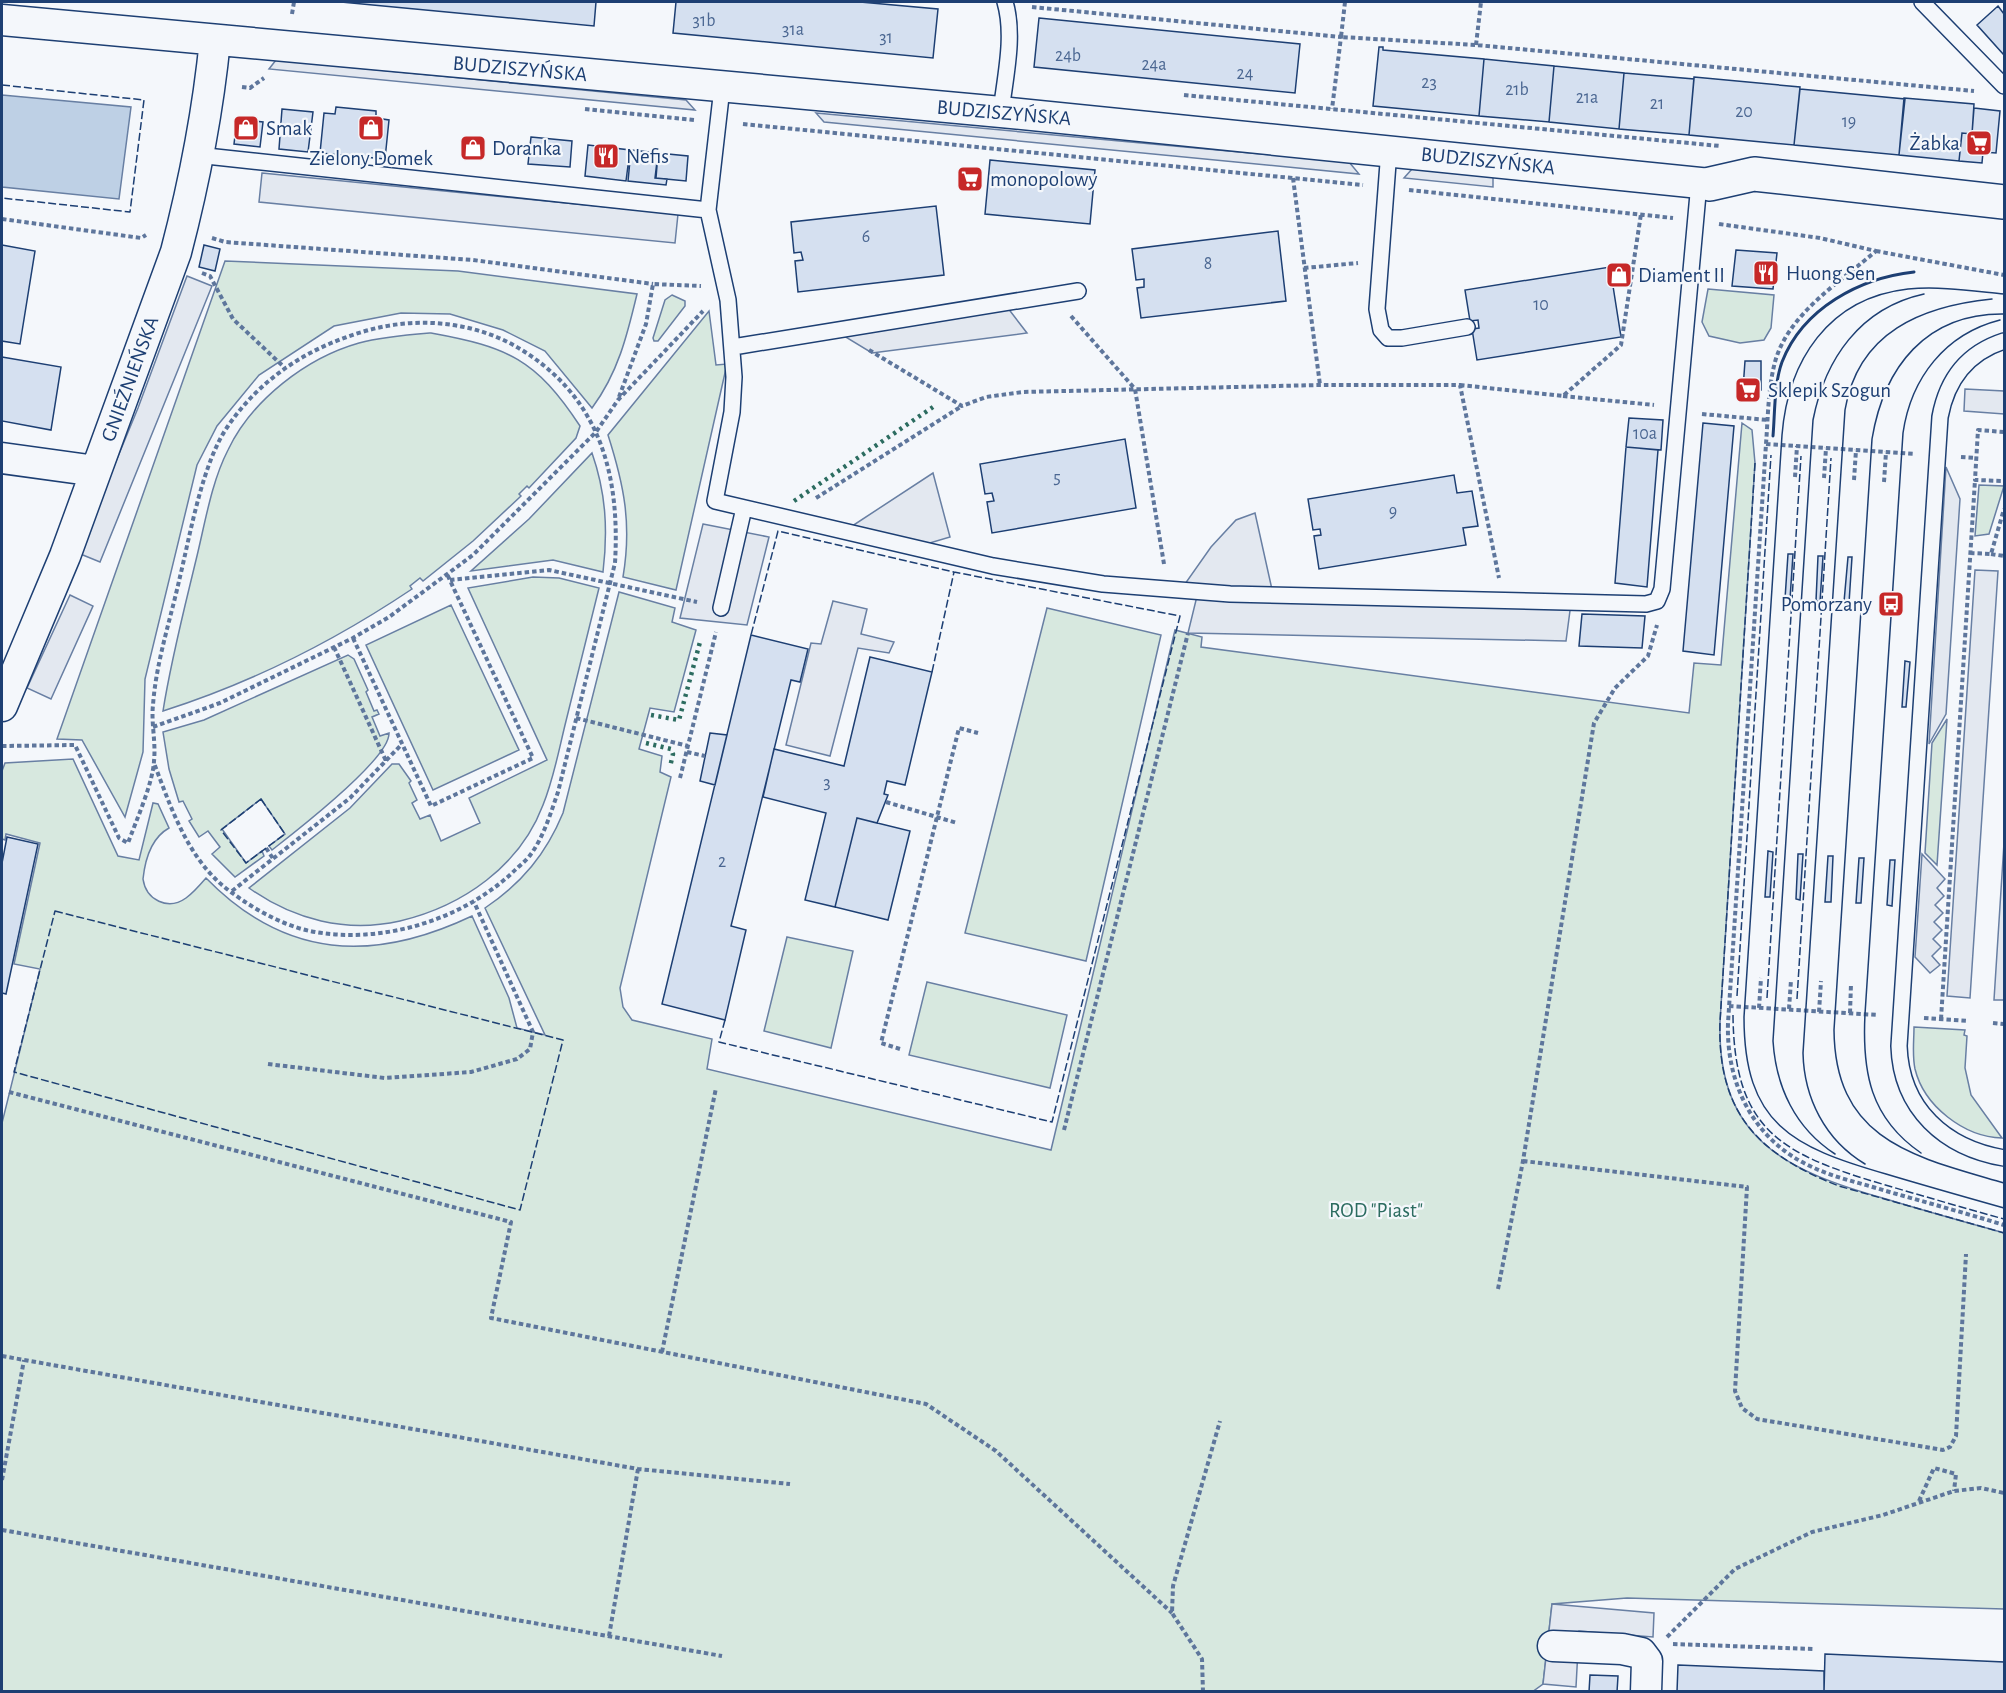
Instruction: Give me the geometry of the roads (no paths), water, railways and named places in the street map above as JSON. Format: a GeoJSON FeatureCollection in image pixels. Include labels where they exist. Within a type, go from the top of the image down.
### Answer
{"type":"FeatureCollection","features":[{"type":"Feature","properties":{"kind":"street","name":"BUDZISZYŃSKA"},"geometry":{"type":"LineString","coordinates":[[2,20],[1001,112],[1705,184],[1755,174],[2004,202]]}},
{"type":"Feature","properties":{"kind":"street","name":"GNIEŹNIEŃSKA"},"geometry":{"type":"LineString","coordinates":[[2,706],[39,621],[171,264],[181,230],[197,155],[210,84],[215,40]]}},
{"type":"Feature","properties":{"kind":"street"},"geometry":{"type":"LineString","coordinates":[[2,458],[96,471]]}},
{"type":"Feature","properties":{"kind":"street"},"geometry":{"type":"LineString","coordinates":[[1552,1646],[1622,1649],[1641,1653],[1647,1661],[1646,1692]]}},
{"type":"Feature","properties":{"kind":"lane"},"geometry":{"type":"LineString","coordinates":[[1922,2],[2004,86]]}},
{"type":"Feature","properties":{"kind":"lane"},"geometry":{"type":"LineString","coordinates":[[1001,112],[1009,36],[1006,3]]}},
{"type":"Feature","properties":{"kind":"lane"},"geometry":{"type":"LineString","coordinates":[[722,88],[708,210],[726,287],[733,346],[732,412],[715,501],[1044,576],[1169,590],[1230,594],[1646,604],[1657,601],[1662,590],[1697,221],[1705,184]]}},
{"type":"Feature","properties":{"kind":"lane"},"geometry":{"type":"LineString","coordinates":[[1389,150],[1384,187],[1377,309],[1381,330],[1388,338],[1402,338],[1467,327]]}},
{"type":"Feature","properties":{"kind":"lane"},"geometry":{"type":"LineString","coordinates":[[197,155],[708,210]]}},
{"type":"Feature","properties":{"kind":"lane"},"geometry":{"type":"LineString","coordinates":[[733,346],[1077,291]]}},
{"type":"Feature","properties":{"kind":"lane"},"geometry":{"type":"LineString","coordinates":[[2004,340],[1978,352],[1960,368],[1946,392],[1940,417],[1899,1046],[1901,1071],[1907,1089],[1928,1121],[1942,1134],[1960,1145],[2004,1158]]}},
{"type":"Feature","properties":{"kind":"lane"},"geometry":{"type":"LineString","coordinates":[[722,608],[744,508]]}},
{"type":"Feature","properties":{"kind":"water"},"geometry":{"type":"Polygon","coordinates":[[[2,95],[131,107],[119,199],[2,187],[2,95]]]}},
{"type":"Feature","properties":{"kind":"tram line"},"geometry":{"type":"LineString","coordinates":[[2004,294],[1956,289],[1908,289],[1880,295],[1855,305],[1817,338],[1803,359],[1793,382],[1782,435],[1744,1017],[1746,1053],[1753,1083],[1764,1107],[1780,1126],[1800,1141],[1853,1164],[2004,1208]]}},
{"type":"Feature","properties":{"kind":"tram line"},"geometry":{"type":"LineString","coordinates":[[1835,1154],[1809,1132],[1790,1105],[1778,1074],[1773,1041],[1813,420],[1826,377],[1849,339],[1881,311],[1901,301],[1924,294]]}},
{"type":"Feature","properties":{"kind":"tram line"},"geometry":{"type":"LineString","coordinates":[[1865,1164],[1839,1143],[1819,1116],[1807,1086],[1803,1053],[1845,410],[1852,383],[1864,361],[1879,342],[1897,328],[1941,308],[1992,299]]}},
{"type":"Feature","properties":{"kind":"tram line"},"geometry":{"type":"LineString","coordinates":[[2004,314],[1976,316],[1952,323],[1931,334],[1913,349],[1898,368],[1878,413],[1872,439],[1834,1030],[1838,1068],[1849,1098],[1865,1121],[1886,1139],[1912,1153],[2004,1183]]}},
{"type":"Feature","properties":{"kind":"tram line"},"geometry":{"type":"LineString","coordinates":[[1921,1153],[1890,1125],[1880,1109],[1868,1074],[1864,1035],[1903,433],[1914,394],[1934,361],[1947,347],[1963,336],[2000,320]]}},
{"type":"Feature","properties":{"kind":"place","name":"Smak"},"geometry":{"type":"Point","coordinates":[246,128]}},
{"type":"Feature","properties":{"kind":"place","name":"Zielony Domek"},"geometry":{"type":"Point","coordinates":[371,128]}},
{"type":"Feature","properties":{"kind":"place","name":"Żabka"},"geometry":{"type":"Point","coordinates":[1979,143]}},
{"type":"Feature","properties":{"kind":"place","name":"Doranka"},"geometry":{"type":"Point","coordinates":[473,148]}},
{"type":"Feature","properties":{"kind":"place","name":"Nefis"},"geometry":{"type":"Point","coordinates":[606,156]}},
{"type":"Feature","properties":{"kind":"place","name":"monopolowy"},"geometry":{"type":"Point","coordinates":[970,179]}},
{"type":"Feature","properties":{"kind":"place","name":"Huong Sen"},"geometry":{"type":"Point","coordinates":[1766,273]}},
{"type":"Feature","properties":{"kind":"place","name":"Diament II"},"geometry":{"type":"Point","coordinates":[1619,275]}},
{"type":"Feature","properties":{"kind":"place","name":"Sklepik Szogun"},"geometry":{"type":"Point","coordinates":[1748,390]}},
{"type":"Feature","properties":{"kind":"place","name":"Pomorzany"},"geometry":{"type":"Point","coordinates":[1891,604]}},
{"type":"Feature","properties":{"kind":"park label","name":"ROD \"Piast\""},"geometry":{"type":"Point","coordinates":[1376,1210]}}]}
